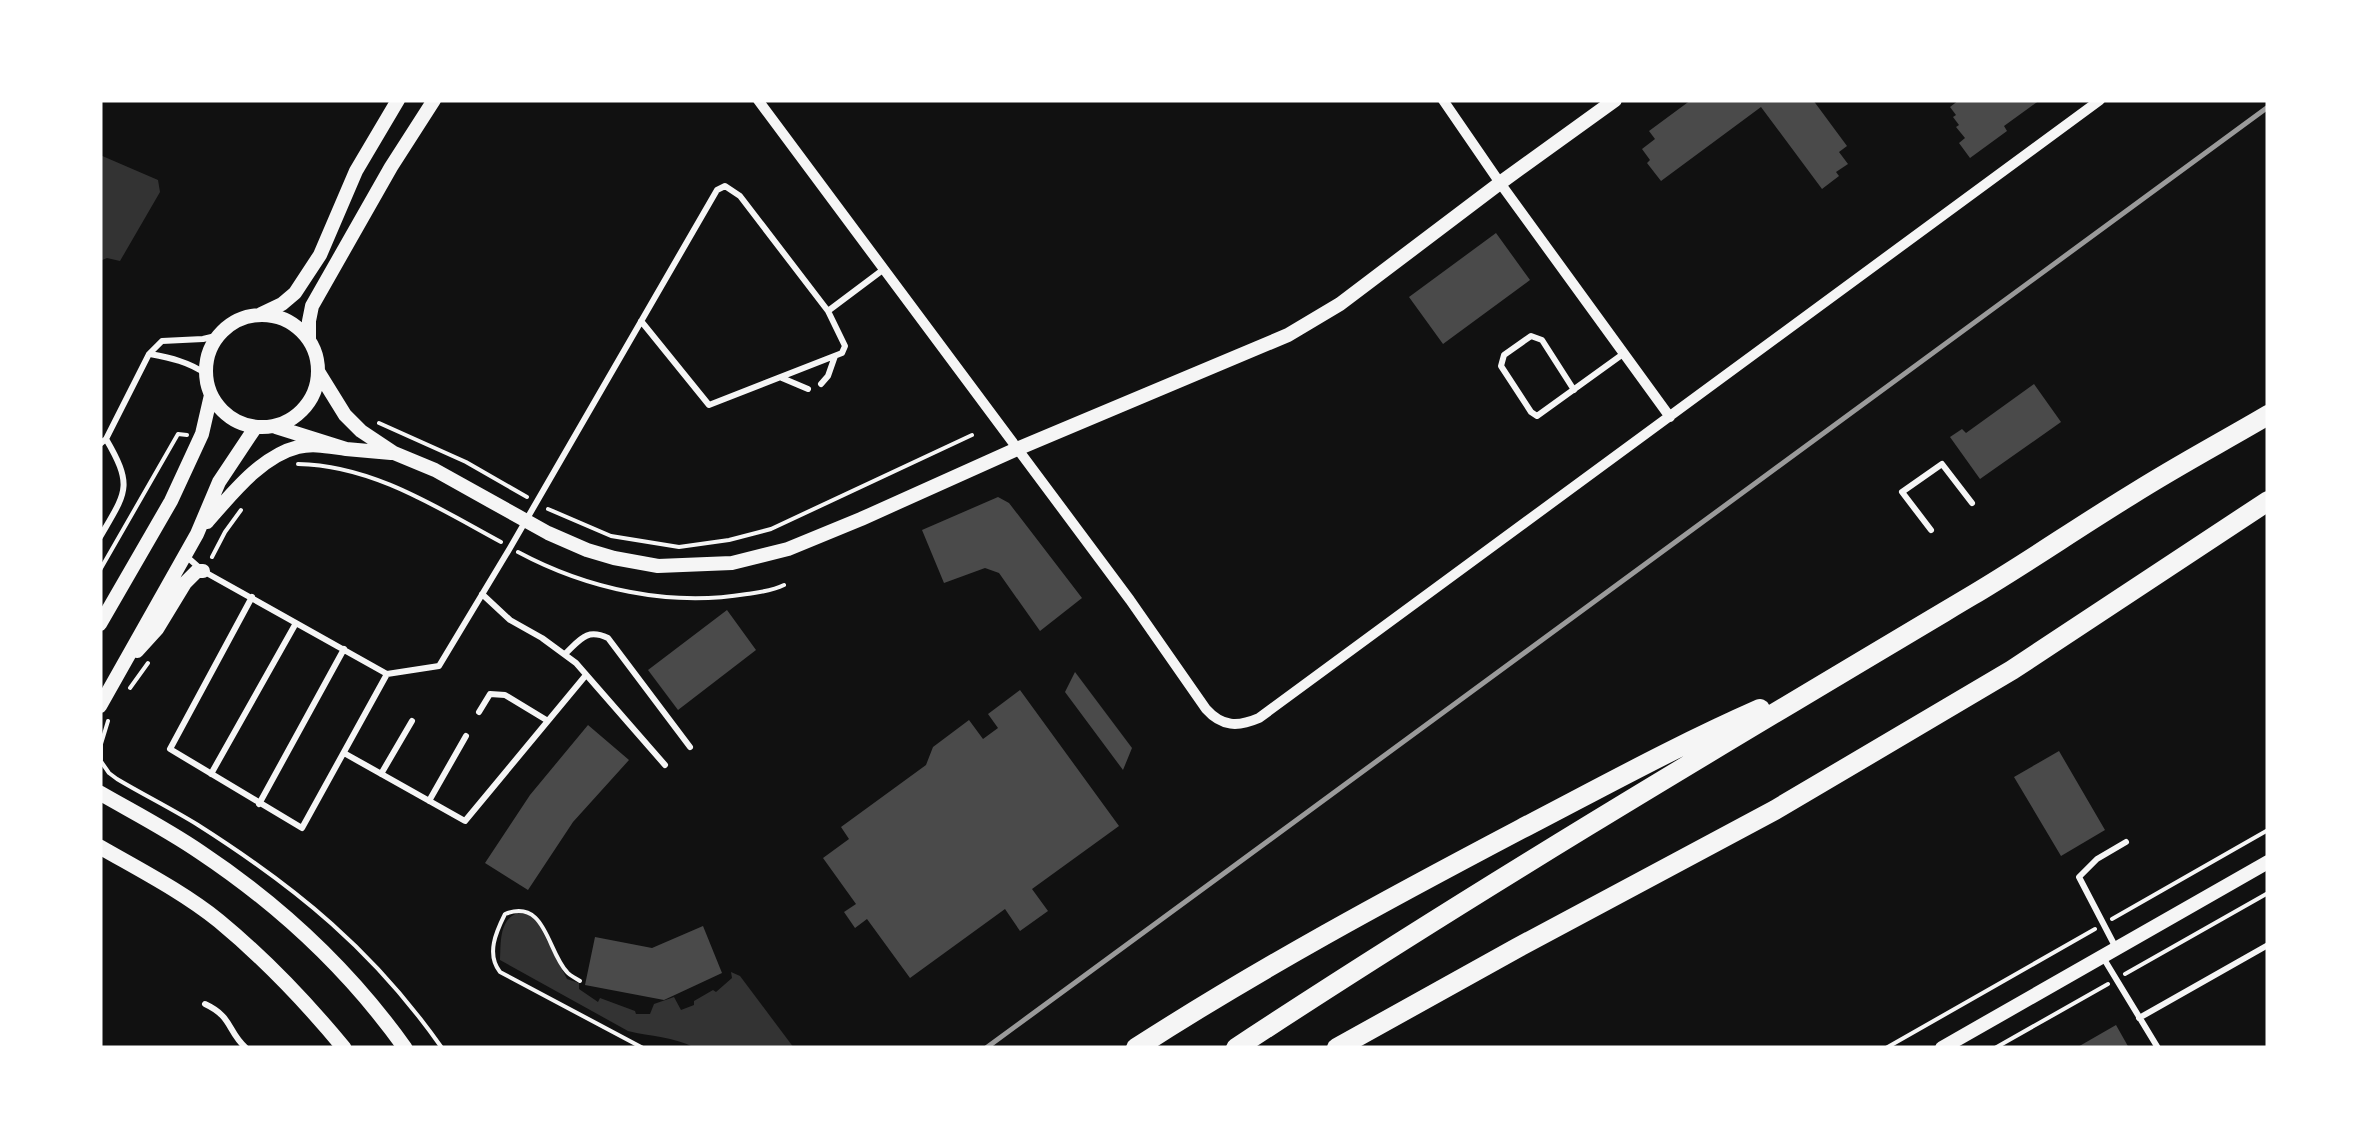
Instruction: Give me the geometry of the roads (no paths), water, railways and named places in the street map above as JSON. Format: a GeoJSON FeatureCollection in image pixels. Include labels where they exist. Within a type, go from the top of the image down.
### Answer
{"type":"FeatureCollection","features":[{"type":"Feature","properties":{"kind":"highway"},"geometry":{"type":"LineString","coordinates":[[1236,1048],[1418,931],[1826,681],[1976,594],[2135,492],[2268,415]]}},
{"type":"Feature","properties":{"kind":"highway"},"geometry":{"type":"LineString","coordinates":[[1340,1047],[1843,770],[2012,670],[2268,501]]}},
{"type":"Feature","properties":{"kind":"highway"},"geometry":{"type":"LineString","coordinates":[[1136,1048],[1216,997],[1458,862],[1715,729],[1826,681]]}},
{"type":"Feature","properties":{"kind":"main road"},"geometry":{"type":"LineString","coordinates":[[100,793],[198,850],[260,896],[339,969],[405,1048]]}},
{"type":"Feature","properties":{"kind":"main road"},"geometry":{"type":"LineString","coordinates":[[100,847],[217,920],[304,1000],[344,1048]]}},
{"type":"Feature","properties":{"kind":"street"},"geometry":{"type":"LineString","coordinates":[[258,315],[292,323],[309,340],[319,373],[316,391],[293,419],[255,428],[237,422],[211,396],[206,374],[212,346],[237,321],[282,304],[295,293],[320,254],[356,171],[398,100]]}},
{"type":"Feature","properties":{"kind":"street"},"geometry":{"type":"LineString","coordinates":[[309,340],[312,306],[434,100]]}},
{"type":"Feature","properties":{"kind":"street"},"geometry":{"type":"LineString","coordinates":[[758,100],[1130,600],[1206,709],[1221,722],[1236,725],[1260,718],[2100,100]]}},
{"type":"Feature","properties":{"kind":"street"},"geometry":{"type":"LineString","coordinates":[[1443,100],[1670,417]]}},
{"type":"Feature","properties":{"kind":"street"},"geometry":{"type":"LineString","coordinates":[[319,373],[360,431],[394,453],[436,470],[587,550],[658,566],[732,563],[788,549],[1288,335],[1340,304],[1615,100]]}},
{"type":"Feature","properties":{"kind":"street"},"geometry":{"type":"LineString","coordinates":[[100,624],[171,501],[202,434],[211,396]]}},
{"type":"Feature","properties":{"kind":"street"},"geometry":{"type":"LineString","coordinates":[[276,426],[346,449]]}},
{"type":"Feature","properties":{"kind":"street"},"geometry":{"type":"LineString","coordinates":[[106,709],[122,666],[197,534],[219,482],[255,428]]}},
{"type":"Feature","properties":{"kind":"street"},"geometry":{"type":"LineString","coordinates":[[197,534],[261,468],[295,448],[311,445],[394,453]]}},
{"type":"Feature","properties":{"kind":"street"},"geometry":{"type":"LineString","coordinates":[[122,666],[157,630],[185,583],[197,571],[203,571]]}},
{"type":"Feature","properties":{"kind":"street"},"geometry":{"type":"LineString","coordinates":[[1942,1048],[2266,866]]}},
{"type":"Feature","properties":{"kind":"lane"},"geometry":{"type":"LineString","coordinates":[[185,555],[203,571],[388,674],[438,666],[717,190],[724,186],[740,196],[828,311],[845,346],[842,354],[709,405],[641,322]]}},
{"type":"Feature","properties":{"kind":"lane"},"geometry":{"type":"LineString","coordinates":[[828,311],[884,269]]}},
{"type":"Feature","properties":{"kind":"lane"},"geometry":{"type":"LineString","coordinates":[[100,537],[124,496],[122,466],[103,442],[149,354],[162,341],[202,340],[220,335]]}},
{"type":"Feature","properties":{"kind":"lane"},"geometry":{"type":"LineString","coordinates":[[1574,390],[1542,340],[1531,336],[1504,355],[1502,366],[1531,412],[1538,416],[1624,354]]}},
{"type":"Feature","properties":{"kind":"lane"},"geometry":{"type":"LineString","coordinates":[[149,354],[174,358],[206,374]]}},
{"type":"Feature","properties":{"kind":"lane"},"geometry":{"type":"LineString","coordinates":[[821,384],[835,356]]}},
{"type":"Feature","properties":{"kind":"lane"},"geometry":{"type":"LineString","coordinates":[[781,377],[808,389]]}},
{"type":"Feature","properties":{"kind":"lane"},"geometry":{"type":"LineString","coordinates":[[1931,530],[1902,492],[1942,464],[1972,503]]}},
{"type":"Feature","properties":{"kind":"lane"},"geometry":{"type":"LineString","coordinates":[[482,594],[510,620],[565,654],[666,765]]}},
{"type":"Feature","properties":{"kind":"lane"},"geometry":{"type":"LineString","coordinates":[[252,598],[170,749],[302,828],[388,674]]}},
{"type":"Feature","properties":{"kind":"lane"},"geometry":{"type":"LineString","coordinates":[[211,774],[296,622]]}},
{"type":"Feature","properties":{"kind":"lane"},"geometry":{"type":"LineString","coordinates":[[565,654],[592,633],[608,638],[690,747]]}},
{"type":"Feature","properties":{"kind":"lane"},"geometry":{"type":"LineString","coordinates":[[260,804],[344,649]]}},
{"type":"Feature","properties":{"kind":"lane"},"geometry":{"type":"LineString","coordinates":[[344,754],[465,822],[586,675]]}},
{"type":"Feature","properties":{"kind":"lane"},"geometry":{"type":"LineString","coordinates":[[480,712],[490,694],[505,695],[548,721]]}},
{"type":"Feature","properties":{"kind":"lane"},"geometry":{"type":"LineString","coordinates":[[381,774],[412,721]]}},
{"type":"Feature","properties":{"kind":"lane"},"geometry":{"type":"LineString","coordinates":[[429,802],[466,736]]}},
{"type":"Feature","properties":{"kind":"lane"},"geometry":{"type":"LineString","coordinates":[[2126,842],[2097,859],[2079,877],[2104,924],[2116,979],[2158,1048]]}},
{"type":"Feature","properties":{"kind":"lane"},"geometry":{"type":"LineString","coordinates":[[2140,1018],[2268,945]]}},
{"type":"Feature","properties":{"kind":"lane"},"geometry":{"type":"LineString","coordinates":[[206,1004],[227,1018],[246,1048]]}},
{"type":"Feature","properties":{"kind":"railway"},"geometry":{"type":"LineString","coordinates":[[986,1048],[2268,107]]}}]}
